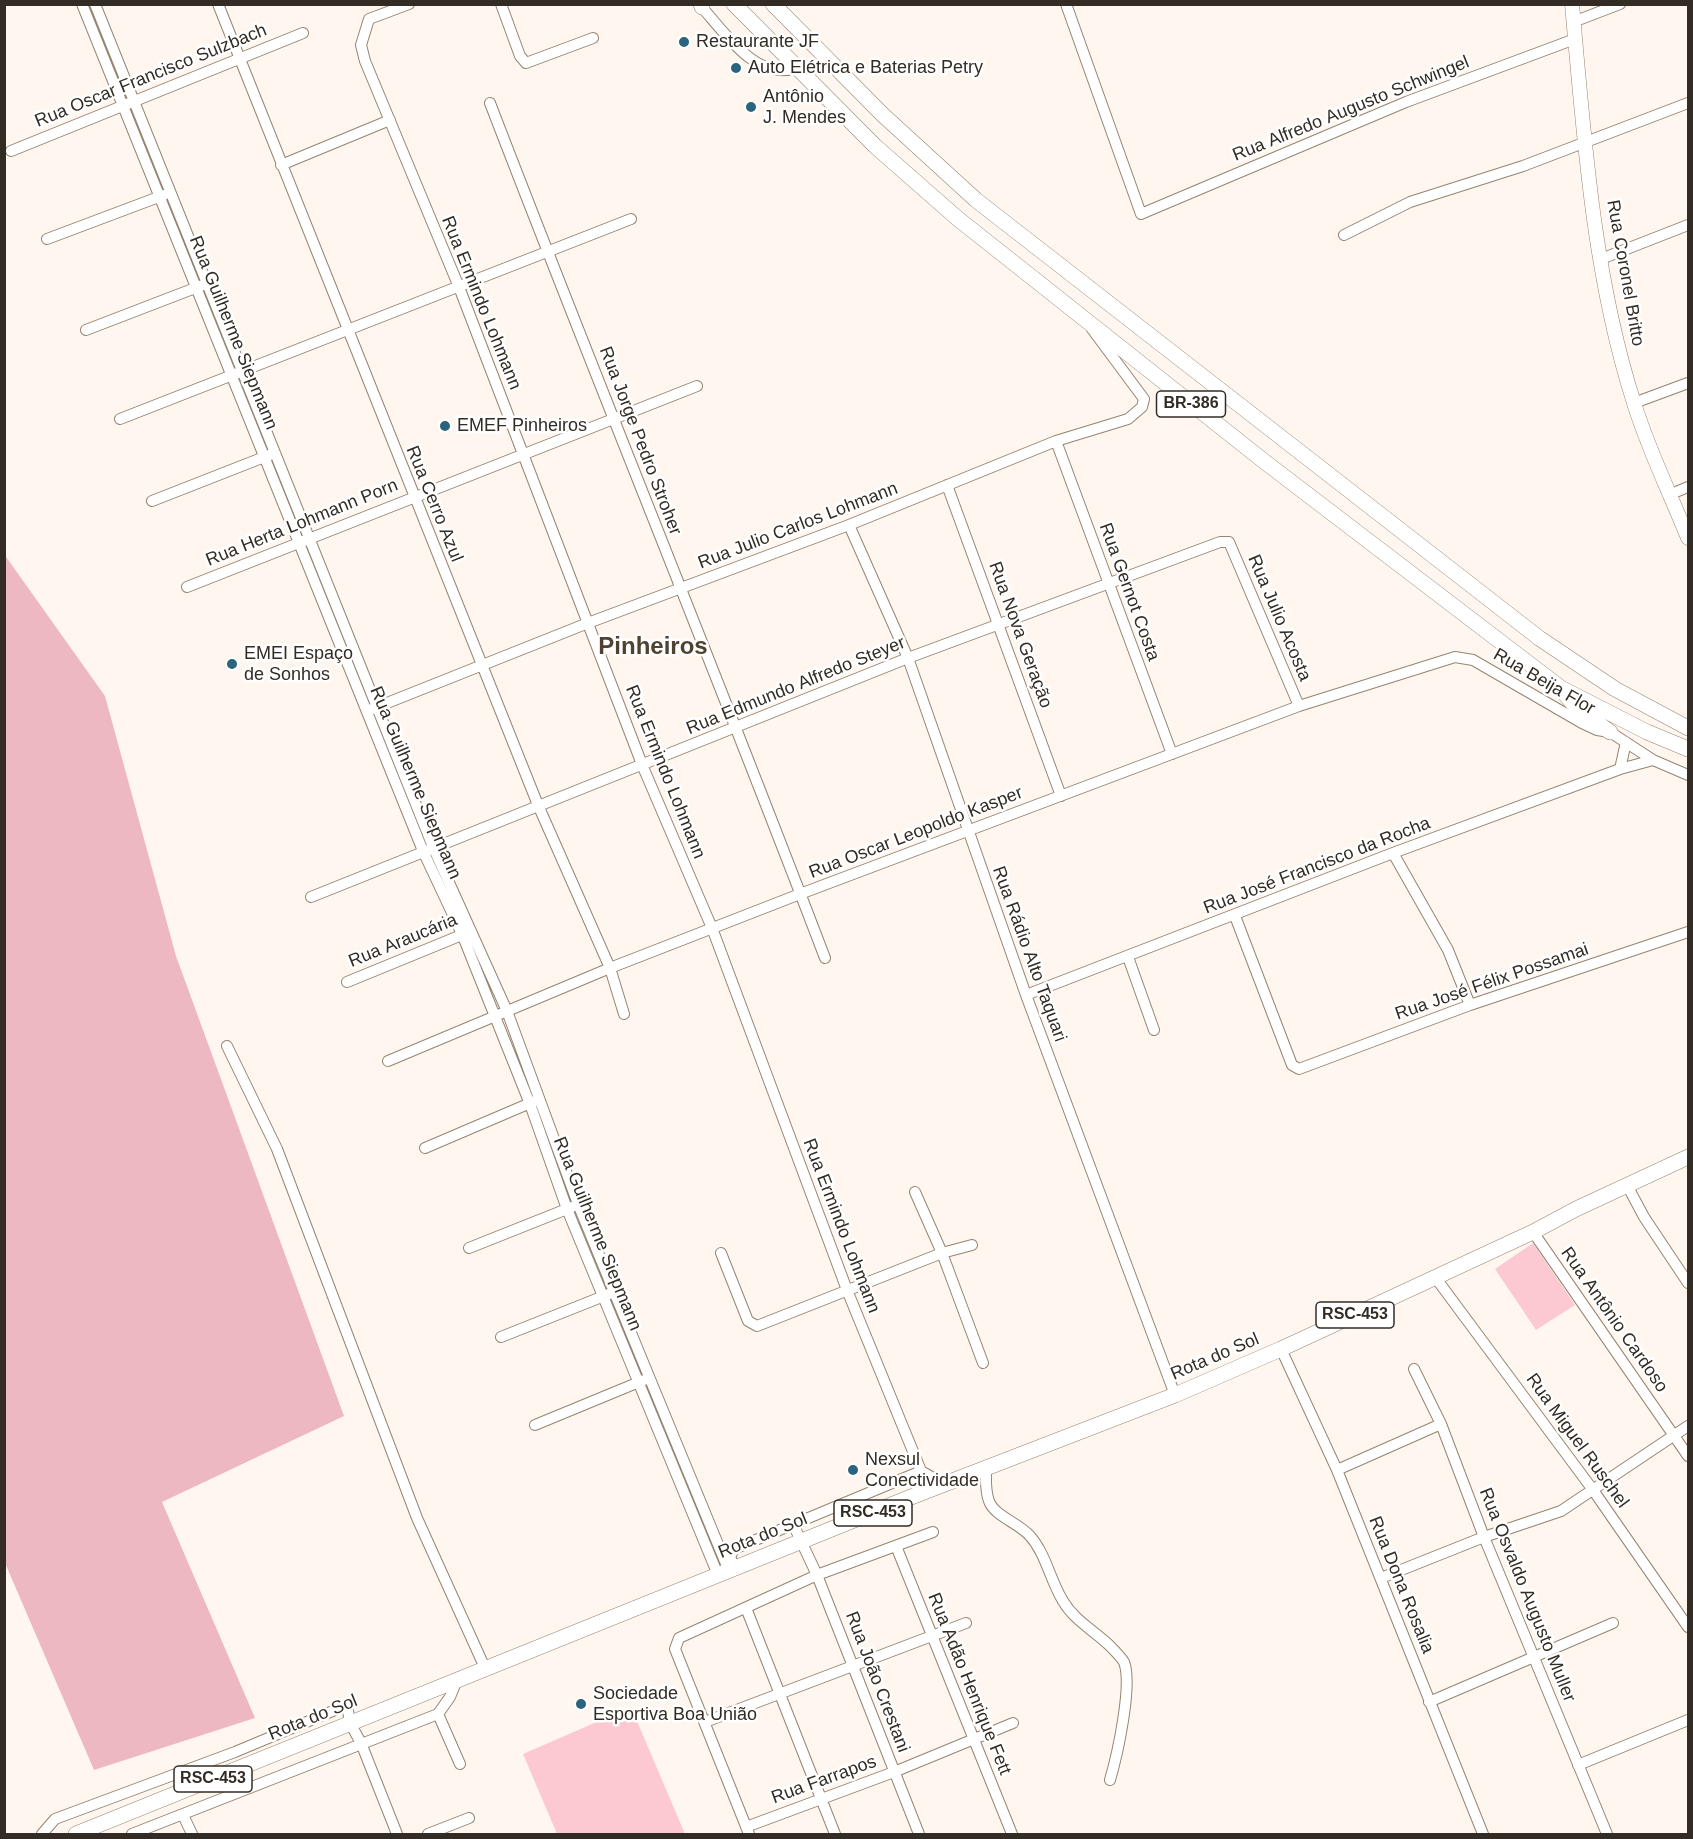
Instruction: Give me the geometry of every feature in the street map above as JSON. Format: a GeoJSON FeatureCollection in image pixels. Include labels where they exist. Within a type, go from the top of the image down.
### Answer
{"type":"FeatureCollection","features":[{"type":"Feature","properties":{"kind":"highway","name":"BR-386"},"geometry":{"type":"LineString","coordinates":[[734,4],[795,68],[909,177],[1087,322],[1456,610],[1561,688],[1647,732],[1689,749]]}},
{"type":"Feature","properties":{"kind":"highway","name":"BR-386"},"geometry":{"type":"LineString","coordinates":[[773,4],[883,115],[976,201],[1539,638],[1615,689],[1689,728]]}},
{"type":"Feature","properties":{"kind":"highway"},"geometry":{"type":"LineString","coordinates":[[781,4],[797,29]]}},
{"type":"Feature","properties":{"kind":"highway"},"geometry":{"type":"LineString","coordinates":[[1561,688],[1576,707],[1610,732]]}},
{"type":"Feature","properties":{"kind":"highway","name":"Rota do Sol"},"geometry":{"type":"LineString","coordinates":[[76,1834],[457,1680],[725,1564],[801,1542],[1175,1395],[1281,1350],[1689,1157]]}},
{"type":"Feature","properties":{"kind":"main road","name":"Rua Coronel Britto"},"geometry":{"type":"LineString","coordinates":[[1572,4],[1601,260],[1614,329],[1634,403],[1689,538]]}},
{"type":"Feature","properties":{"kind":"street","name":"Rua Guilherme Siepmann"},"geometry":{"type":"LineString","coordinates":[[82,4],[122,104],[165,194],[428,849],[507,1011],[578,1204],[725,1564]]}},
{"type":"Feature","properties":{"kind":"street","name":"Rua Guilherme Siepmann"},"geometry":{"type":"LineString","coordinates":[[95,4],[133,99],[165,194]]}},
{"type":"Feature","properties":{"kind":"street","name":"Rua Cerro Azul"},"geometry":{"type":"LineString","coordinates":[[218,4],[481,665],[538,805],[610,968],[624,1014]]}},
{"type":"Feature","properties":{"kind":"street","name":"Rua Ermindo Lohmann"},"geometry":{"type":"LineString","coordinates":[[409,4],[369,19],[361,45],[459,287],[643,767],[712,928],[847,1290],[921,1471]]}},
{"type":"Feature","properties":{"kind":"street"},"geometry":{"type":"LineString","coordinates":[[501,4],[520,56],[526,63],[593,38]]}},
{"type":"Feature","properties":{"kind":"street","name":"Rua Alfredo Augusto Schwingel"},"geometry":{"type":"LineString","coordinates":[[1066,4],[1142,214],[1406,102],[1575,39]]}},
{"type":"Feature","properties":{"kind":"street"},"geometry":{"type":"LineString","coordinates":[[1573,22],[1620,4]]}},
{"type":"Feature","properties":{"kind":"street"},"geometry":{"type":"LineString","coordinates":[[700,5],[757,64],[776,72],[795,68]]}},
{"type":"Feature","properties":{"kind":"street","name":"Rua Oscar Francisco Sulzbach"},"geometry":{"type":"LineString","coordinates":[[11,151],[133,99],[303,33]]}},
{"type":"Feature","properties":{"kind":"street","name":"Rua Jorge Pedro Stroher"},"geometry":{"type":"LineString","coordinates":[[490,103],[825,958]]}},
{"type":"Feature","properties":{"kind":"street"},"geometry":{"type":"LineString","coordinates":[[1344,235],[1410,202],[1586,143],[1689,103]]}},
{"type":"Feature","properties":{"kind":"street"},"geometry":{"type":"LineString","coordinates":[[281,165],[390,120]]}},
{"type":"Feature","properties":{"kind":"street"},"geometry":{"type":"LineString","coordinates":[[47,239],[165,194]]}},
{"type":"Feature","properties":{"kind":"street"},"geometry":{"type":"LineString","coordinates":[[120,419],[631,219]]}},
{"type":"Feature","properties":{"kind":"street"},"geometry":{"type":"LineString","coordinates":[[1601,260],[1689,225]]}},
{"type":"Feature","properties":{"kind":"street"},"geometry":{"type":"LineString","coordinates":[[86,330],[202,285]]}},
{"type":"Feature","properties":{"kind":"street","name":"Rua Julio Carlos Lohmann"},"geometry":{"type":"LineString","coordinates":[[372,709],[588,623],[849,525],[1056,441],[1128,419],[1142,407],[1144,399],[1087,322]]}},
{"type":"Feature","properties":{"kind":"street"},"geometry":{"type":"LineString","coordinates":[[1634,403],[1689,383]]}},
{"type":"Feature","properties":{"kind":"street","name":"Rua Herta Lohmann Porn"},"geometry":{"type":"LineString","coordinates":[[187,587],[306,542],[522,453],[697,386]]}},
{"type":"Feature","properties":{"kind":"street","name":"Rua Gernot Costa"},"geometry":{"type":"LineString","coordinates":[[1056,441],[1172,754]]}},
{"type":"Feature","properties":{"kind":"street"},"geometry":{"type":"LineString","coordinates":[[152,501],[271,455]]}},
{"type":"Feature","properties":{"kind":"street","name":"Rua Nova Geração"},"geometry":{"type":"LineString","coordinates":[[947,485],[1061,796]]}},
{"type":"Feature","properties":{"kind":"street"},"geometry":{"type":"LineString","coordinates":[[1671,494],[1689,487]]}},
{"type":"Feature","properties":{"kind":"street","name":"Rua Rádio Alto Taquari"},"geometry":{"type":"LineString","coordinates":[[849,525],[908,658],[1026,995],[1175,1395]]}},
{"type":"Feature","properties":{"kind":"street","name":"Rua Edmundo Alfredo Steyer"},"geometry":{"type":"LineString","coordinates":[[311,897],[538,805],[643,767],[736,726],[908,658],[1000,626],[1220,542],[1229,542]]}},
{"type":"Feature","properties":{"kind":"street","name":"Rua Julio Acosta"},"geometry":{"type":"LineString","coordinates":[[1229,542],[1299,706]]}},
{"type":"Feature","properties":{"kind":"street","name":"Rua Oscar Leopoldo Kasper"},"geometry":{"type":"LineString","coordinates":[[388,1061],[712,928],[1299,706],[1446,659],[1463,657]]}},
{"type":"Feature","properties":{"kind":"street","name":"Rua Beija Flor"},"geometry":{"type":"LineString","coordinates":[[1463,657],[1592,728],[1610,732],[1653,760],[1689,775]]}},
{"type":"Feature","properties":{"kind":"street"},"geometry":{"type":"LineString","coordinates":[[1620,770],[1626,742]]}},
{"type":"Feature","properties":{"kind":"street","name":"Rua José Francisco da Rocha"},"geometry":{"type":"LineString","coordinates":[[1026,995],[1235,916],[1392,853],[1653,760]]}},
{"type":"Feature","properties":{"kind":"street"},"geometry":{"type":"LineString","coordinates":[[1392,853],[1448,950],[1470,1005]]}},
{"type":"Feature","properties":{"kind":"street","name":"Rua José Félix Possamai"},"geometry":{"type":"LineString","coordinates":[[1235,916],[1292,1065],[1299,1069],[1470,1005],[1689,932]]}},
{"type":"Feature","properties":{"kind":"street","name":"Rua Guilherme Siepmann"},"geometry":{"type":"LineString","coordinates":[[467,932],[495,1016],[530,1104],[546,1155],[567,1209],[638,1382],[725,1564]]}},
{"type":"Feature","properties":{"kind":"street","name":"Rua Araucária"},"geometry":{"type":"LineString","coordinates":[[347,982],[467,932]]}},
{"type":"Feature","properties":{"kind":"street"},"geometry":{"type":"LineString","coordinates":[[1128,957],[1154,1030]]}},
{"type":"Feature","properties":{"kind":"street"},"geometry":{"type":"LineString","coordinates":[[227,1046],[277,1149],[417,1518],[485,1668]]}},
{"type":"Feature","properties":{"kind":"street"},"geometry":{"type":"LineString","coordinates":[[425,1148],[540,1098]]}},
{"type":"Feature","properties":{"kind":"street"},"geometry":{"type":"LineString","coordinates":[[546,1155],[560,1150]]}},
{"type":"Feature","properties":{"kind":"street"},"geometry":{"type":"LineString","coordinates":[[1628,1186],[1644,1217],[1689,1283]]}},
{"type":"Feature","properties":{"kind":"street"},"geometry":{"type":"LineString","coordinates":[[915,1192],[942,1253],[983,1362]]}},
{"type":"Feature","properties":{"kind":"street"},"geometry":{"type":"LineString","coordinates":[[469,1248],[578,1204]]}},
{"type":"Feature","properties":{"kind":"street","name":"Rua Antônio Cardoso"},"geometry":{"type":"LineString","coordinates":[[1533,1232],[1689,1456]]}},
{"type":"Feature","properties":{"kind":"street"},"geometry":{"type":"LineString","coordinates":[[721,1253],[748,1321],[757,1326],[942,1253],[972,1245]]}},
{"type":"Feature","properties":{"kind":"street","name":"Rua Miguel Ruschel"},"geometry":{"type":"LineString","coordinates":[[1435,1277],[1593,1490],[1689,1627]]}},
{"type":"Feature","properties":{"kind":"street"},"geometry":{"type":"LineString","coordinates":[[501,1337],[615,1292]]}},
{"type":"Feature","properties":{"kind":"street","name":"Rua Dona Rosalia"},"geometry":{"type":"LineString","coordinates":[[1281,1350],[1337,1470],[1483,1834]]}},
{"type":"Feature","properties":{"kind":"street","name":"Rua Osvaldo Augusto Muller"},"geometry":{"type":"LineString","coordinates":[[1414,1369],[1442,1424],[1484,1537],[1607,1834]]}},
{"type":"Feature","properties":{"kind":"street"},"geometry":{"type":"LineString","coordinates":[[535,1425],[650,1378]]}},
{"type":"Feature","properties":{"kind":"street"},"geometry":{"type":"LineString","coordinates":[[1337,1470],[1442,1424]]}},
{"type":"Feature","properties":{"kind":"street"},"geometry":{"type":"LineString","coordinates":[[1381,1578],[1484,1537],[1562,1511],[1689,1426]]}},
{"type":"Feature","properties":{"kind":"street"},"geometry":{"type":"LineString","coordinates":[[986,1469],[989,1502],[997,1511],[1020,1525],[1036,1543],[1066,1606],[1124,1662],[1126,1676],[1119,1748],[1110,1780]]}},
{"type":"Feature","properties":{"kind":"street"},"geometry":{"type":"LineString","coordinates":[[725,1564],[734,1549],[921,1471],[944,1484]]}},
{"type":"Feature","properties":{"kind":"street","name":"Rua João Crestani"},"geometry":{"type":"LineString","coordinates":[[793,1524],[817,1575],[919,1834]]}},
{"type":"Feature","properties":{"kind":"street"},"geometry":{"type":"LineString","coordinates":[[747,1831],[675,1649],[678,1638],[817,1575],[933,1532]]}},
{"type":"Feature","properties":{"kind":"street","name":"Rua Adão Henrique Fett"},"geometry":{"type":"LineString","coordinates":[[896,1546],[1012,1834]]}},
{"type":"Feature","properties":{"kind":"street"},"geometry":{"type":"LineString","coordinates":[[746,1608],[835,1834]]}},
{"type":"Feature","properties":{"kind":"street"},"geometry":{"type":"LineString","coordinates":[[705,1722],[930,1634],[966,1623]]}},
{"type":"Feature","properties":{"kind":"street"},"geometry":{"type":"LineString","coordinates":[[1429,1702],[1613,1623]]}},
{"type":"Feature","properties":{"kind":"street"},"geometry":{"type":"LineString","coordinates":[[132,1834],[438,1714],[450,1697],[457,1680]]}},
{"type":"Feature","properties":{"kind":"street"},"geometry":{"type":"LineString","coordinates":[[42,1834],[55,1819],[235,1752],[347,1705],[350,1724],[361,1743],[397,1834]]}},
{"type":"Feature","properties":{"kind":"street"},"geometry":{"type":"LineString","coordinates":[[438,1714],[460,1764]]}},
{"type":"Feature","properties":{"kind":"street"},"geometry":{"type":"LineString","coordinates":[[1578,1765],[1689,1720]]}},
{"type":"Feature","properties":{"kind":"street","name":"Rua Farrapos"},"geometry":{"type":"LineString","coordinates":[[747,1831],[821,1799],[1013,1723]]}},
{"type":"Feature","properties":{"kind":"street"},"geometry":{"type":"LineString","coordinates":[[183,1815],[192,1834]]}},
{"type":"Feature","properties":{"kind":"street"},"geometry":{"type":"LineString","coordinates":[[428,1834],[469,1818]]}},
{"type":"Feature","properties":{"kind":"shaded area"},"geometry":{"type":"Polygon","coordinates":[[[4,554],[105,696],[176,956],[344,1416],[162,1502],[255,1718],[94,1770],[5,1563],[4,554]]]}},
{"type":"Feature","properties":{"kind":"shaded area"},"geometry":{"type":"Polygon","coordinates":[[[1533,1243],[1575,1305],[1536,1330],[1495,1269],[1533,1243]]]}},
{"type":"Feature","properties":{"kind":"shaded area"},"geometry":{"type":"Polygon","coordinates":[[[631,1707],[685,1834],[557,1834],[523,1754],[631,1707]]]}},
{"type":"Feature","properties":{"kind":"place","name":"Restaurante JF"},"geometry":{"type":"Point","coordinates":[684,42]}},
{"type":"Feature","properties":{"kind":"place","name":"Auto Elétrica e Baterias Petry"},"geometry":{"type":"Point","coordinates":[736,68]}},
{"type":"Feature","properties":{"kind":"place","name":"Antônio J. Mendes"},"geometry":{"type":"Point","coordinates":[751,107]}},
{"type":"Feature","properties":{"kind":"place","name":"EMEF Pinheiros"},"geometry":{"type":"Point","coordinates":[445,426]}},
{"type":"Feature","properties":{"kind":"place","name":"EMEI Espaço de Sonhos"},"geometry":{"type":"Point","coordinates":[232,664]}},
{"type":"Feature","properties":{"kind":"place","name":"Nexsul Conectividade"},"geometry":{"type":"Point","coordinates":[853,1470]}},
{"type":"Feature","properties":{"kind":"place","name":"Sociedade Esportiva Boa União"},"geometry":{"type":"Point","coordinates":[581,1704]}},
{"type":"Feature","properties":{"kind":"district","name":"Pinheiros"},"geometry":{"type":"Point","coordinates":[653,647]}}]}
